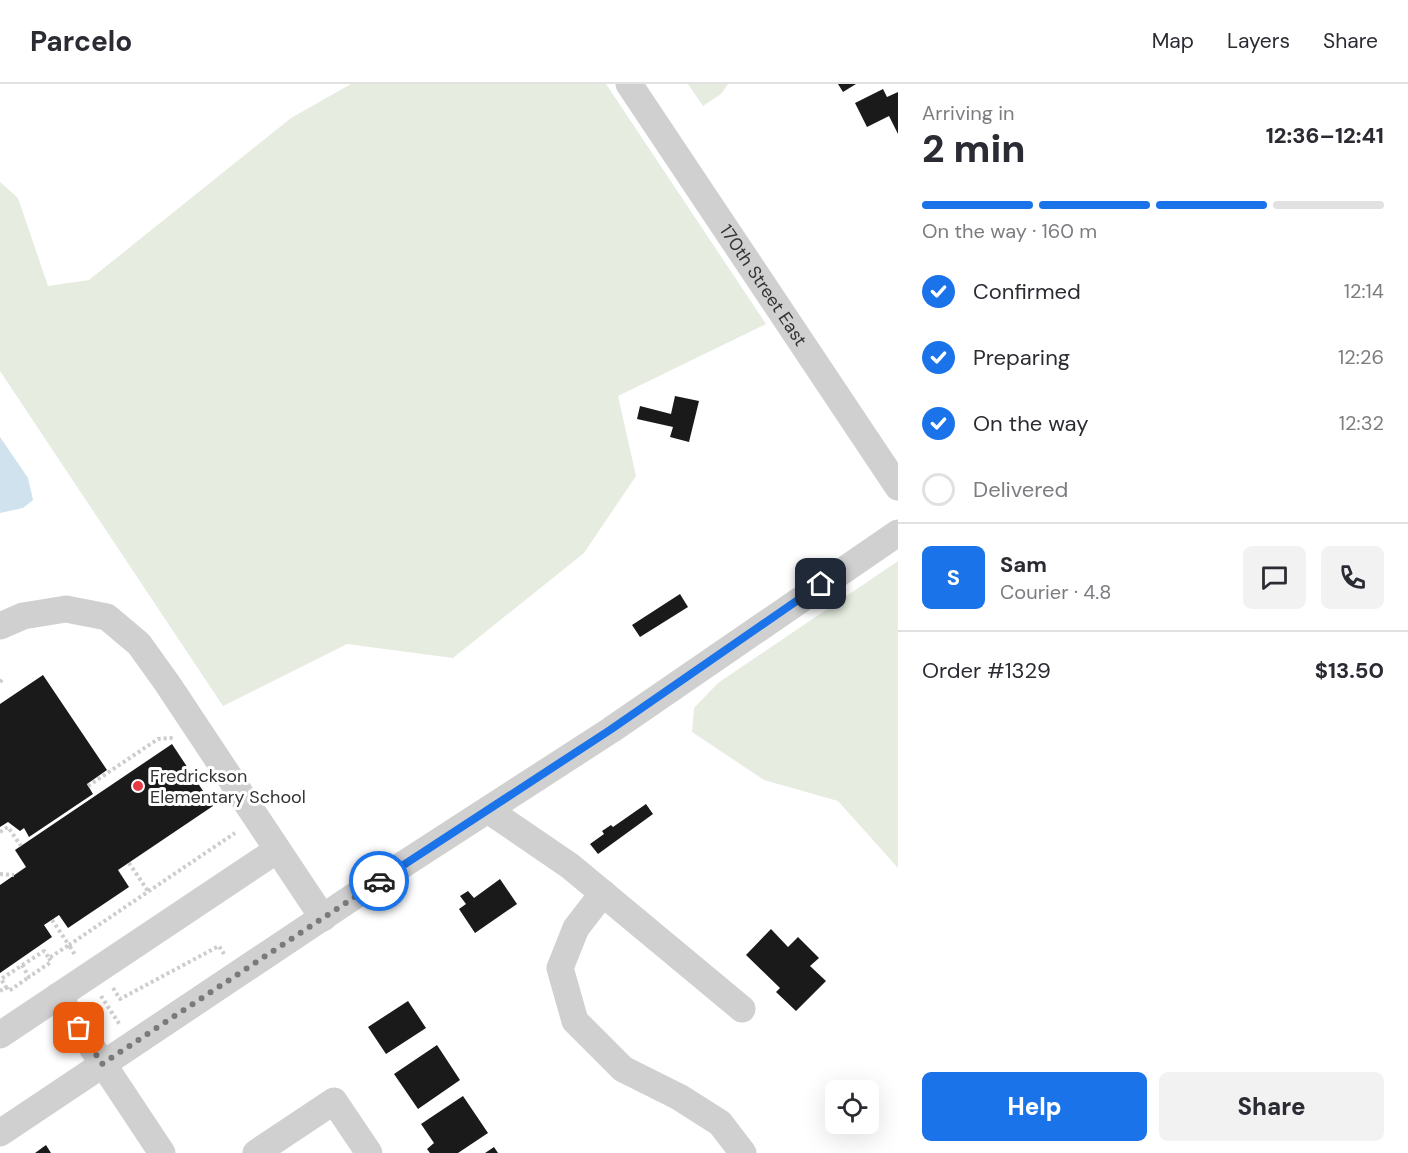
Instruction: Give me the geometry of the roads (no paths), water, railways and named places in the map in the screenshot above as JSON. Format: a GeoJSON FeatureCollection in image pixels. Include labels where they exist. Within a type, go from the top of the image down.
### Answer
{"type":"FeatureCollection","features":[{"type":"Feature","properties":{"kind":"street","name":"170th Street East"},"geometry":{"type":"LineString","coordinates":[[629,84],[898,487]]}},
{"type":"Feature","properties":{"kind":"street"},"geometry":{"type":"LineString","coordinates":[[0,1133],[322,918],[610,730],[898,533]]}},
{"type":"Feature","properties":{"kind":"street"},"geometry":{"type":"LineString","coordinates":[[0,626],[23,616],[66,609],[107,617],[139,644],[322,918]]}},
{"type":"Feature","properties":{"kind":"street"},"geometry":{"type":"LineString","coordinates":[[488,810],[570,866],[742,1009]]}},
{"type":"Feature","properties":{"kind":"street"},"geometry":{"type":"LineString","coordinates":[[0,1035],[277,850]]}},
{"type":"Feature","properties":{"kind":"street"},"geometry":{"type":"LineString","coordinates":[[603,893],[576,928],[560,968],[575,1021],[623,1069],[678,1097],[720,1123],[743,1153]]}},
{"type":"Feature","properties":{"kind":"street"},"geometry":{"type":"LineString","coordinates":[[58,996],[162,1153]]}},
{"type":"Feature","properties":{"kind":"street"},"geometry":{"type":"LineString","coordinates":[[256,1153],[334,1101],[369,1153]]}},
{"type":"Feature","properties":{"kind":"water"},"geometry":{"type":"Polygon","coordinates":[[[0,437],[28,478],[33,500],[23,508],[0,513],[0,437]]]}},
{"type":"Feature","properties":{"kind":"place","name":"Fredrickson Elementary School"},"geometry":{"type":"Point","coordinates":[138,786]}}]}
